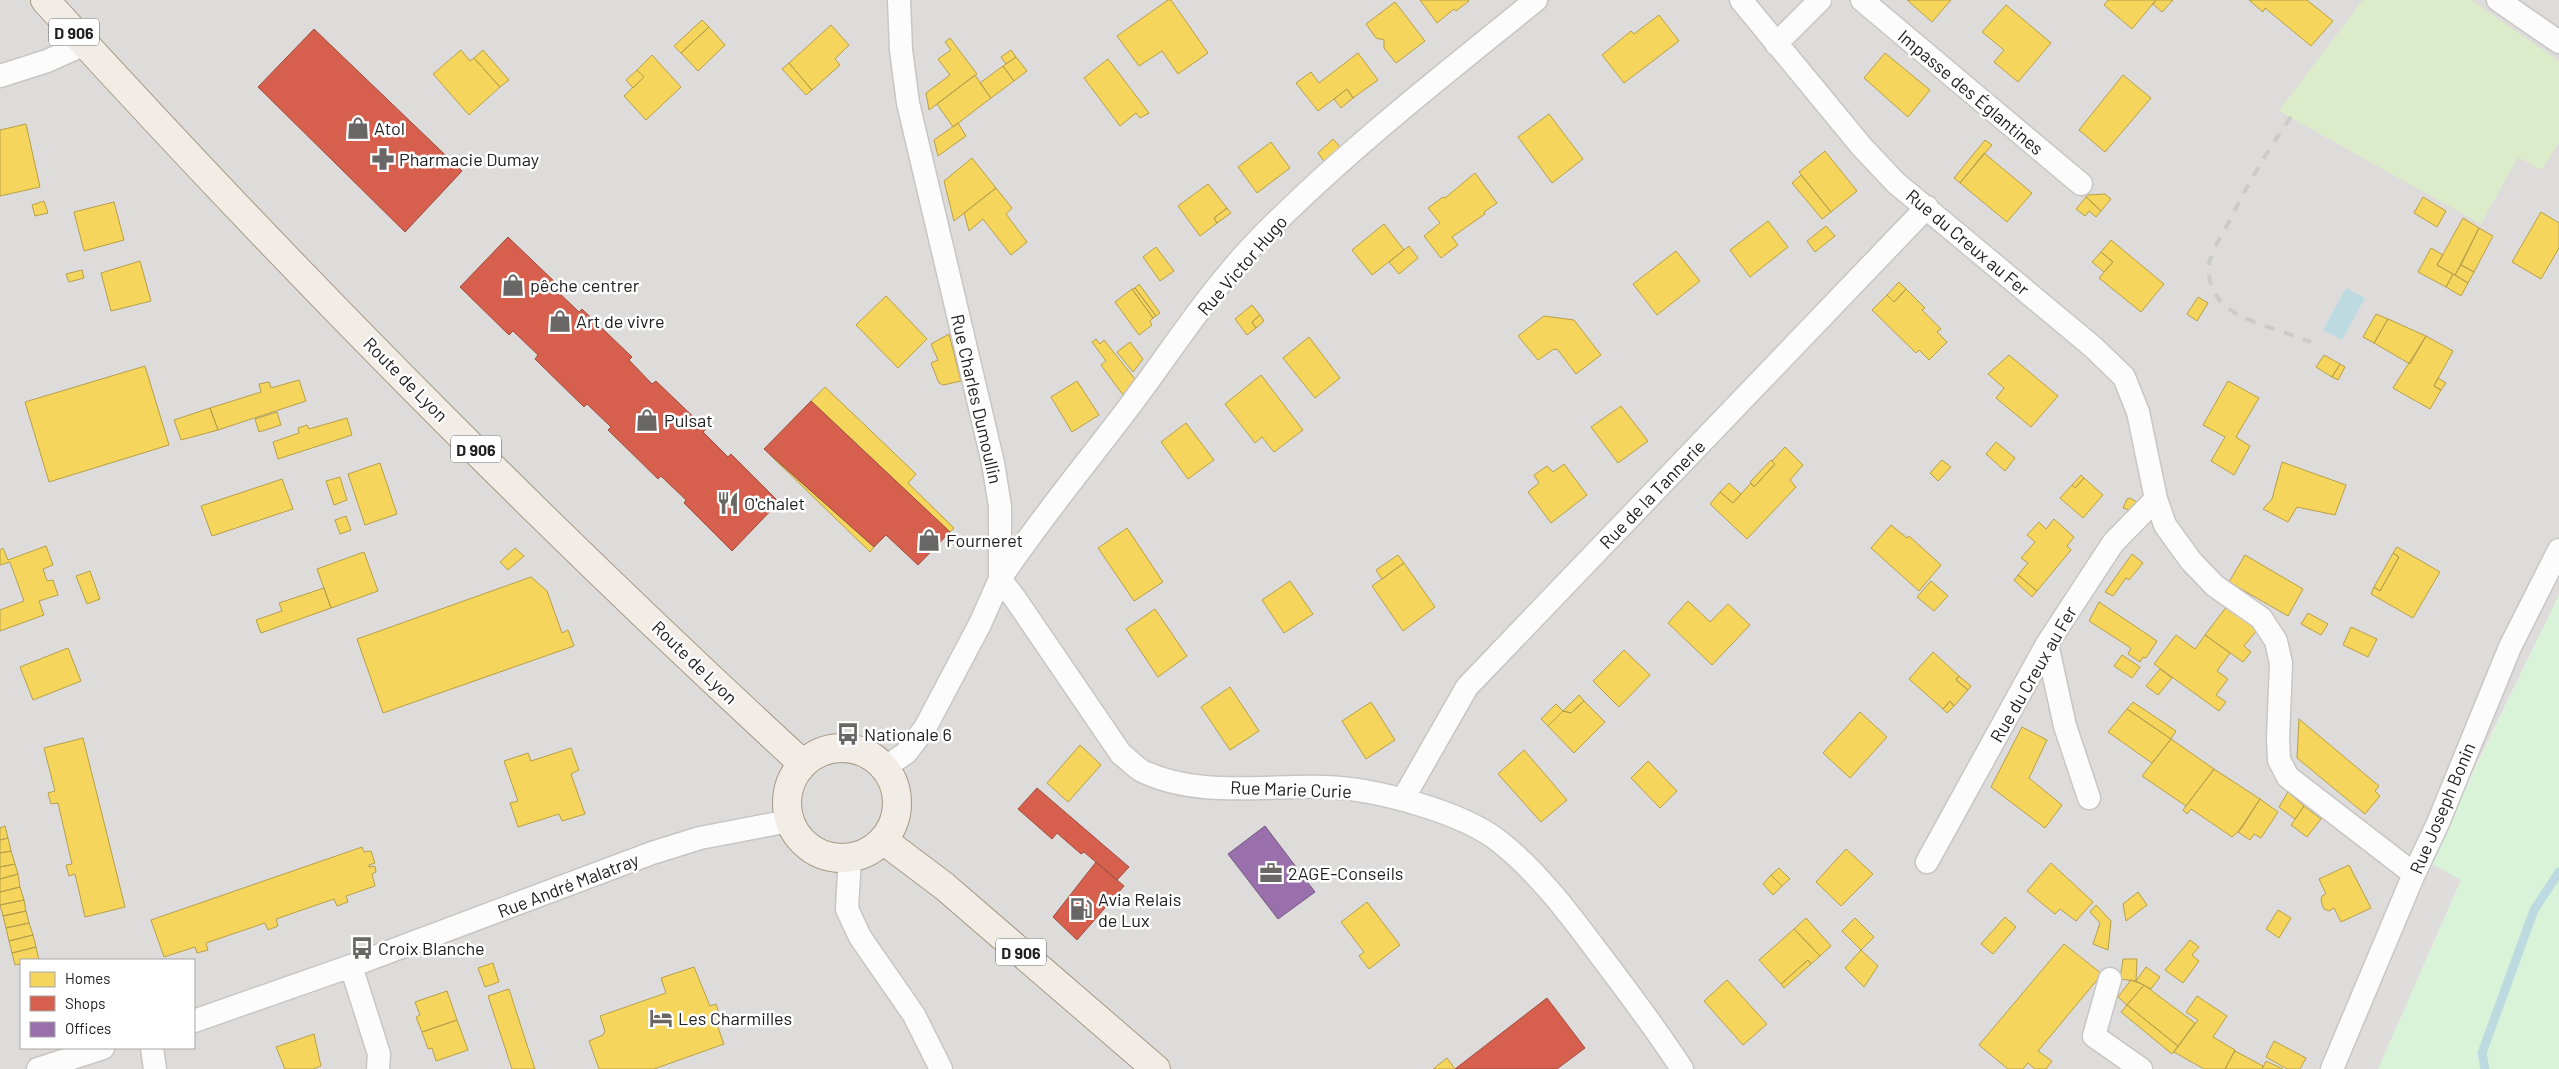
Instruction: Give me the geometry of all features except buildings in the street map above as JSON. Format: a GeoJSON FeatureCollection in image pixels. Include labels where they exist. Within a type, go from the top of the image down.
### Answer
{"type":"FeatureCollection","features":[{"type":"Feature","properties":{"kind":"main road","name":"Route de Lyon"},"geometry":{"type":"LineString","coordinates":[[45,0],[244,214],[413,388],[595,566],[803,764]]}},
{"type":"Feature","properties":{"kind":"main road"},"geometry":{"type":"LineString","coordinates":[[835,748],[854,748],[871,756],[884,768],[894,784],[897,804],[893,823],[883,840],[868,852],[850,857],[831,857],[813,850],[799,838],[789,821],[786,806],[793,776],[803,764],[818,753],[835,748]]}},
{"type":"Feature","properties":{"kind":"main road","name":"D 906"},"geometry":{"type":"LineString","coordinates":[[883,840],[944,886],[1156,1069]]}},
{"type":"Feature","properties":{"kind":"street","name":"Rue Charles Dumoullin"},"geometry":{"type":"LineString","coordinates":[[884,768],[906,753],[925,728],[980,624],[1000,579],[998,487],[910,111],[901,50],[899,0]]}},
{"type":"Feature","properties":{"kind":"street","name":"Rue Victor Hugo"},"geometry":{"type":"LineString","coordinates":[[1000,579],[1028,537],[1194,320],[1261,238],[1412,101],[1536,0]]}},
{"type":"Feature","properties":{"kind":"street","name":"Rue du Creux au Fer"},"geometry":{"type":"LineString","coordinates":[[1741,0],[1862,147],[1896,183],[2093,347],[2124,377],[2138,412],[2156,499],[2166,525],[2191,561],[2215,586],[2261,618],[2276,641],[2281,663],[2279,760],[2288,777],[2414,874]]}},
{"type":"Feature","properties":{"kind":"street"},"geometry":{"type":"LineString","coordinates":[[1776,44],[1820,0]]}},
{"type":"Feature","properties":{"kind":"street","name":"Impasse des Églantines"},"geometry":{"type":"LineString","coordinates":[[1862,0],[2081,184]]}},
{"type":"Feature","properties":{"kind":"street"},"geometry":{"type":"LineString","coordinates":[[2498,0],[2559,42]]}},
{"type":"Feature","properties":{"kind":"street"},"geometry":{"type":"LineString","coordinates":[[0,76],[48,61],[85,44]]}},
{"type":"Feature","properties":{"kind":"street","name":"Rue de la Tannerie"},"geometry":{"type":"LineString","coordinates":[[1403,798],[1467,686],[1927,207]]}},
{"type":"Feature","properties":{"kind":"street","name":"Rue du Creux au Fer"},"geometry":{"type":"LineString","coordinates":[[1927,862],[2047,644],[2114,543],[2156,499]]}},
{"type":"Feature","properties":{"kind":"street","name":"Rue Joseph Bonin"},"geometry":{"type":"LineString","coordinates":[[2332,1069],[2414,874],[2438,823],[2510,647],[2559,550]]}},
{"type":"Feature","properties":{"kind":"street","name":"Rue Marie Curie"},"geometry":{"type":"LineString","coordinates":[[1000,579],[1121,754],[1141,770],[1172,781],[1204,787],[1327,787],[1403,798],[1464,822],[1500,841],[1571,917],[1634,1000],[1682,1069]]}},
{"type":"Feature","properties":{"kind":"street"},"geometry":{"type":"LineString","coordinates":[[2047,644],[2066,726],[2088,798]]}},
{"type":"Feature","properties":{"kind":"street","name":"Rue André Malatray"},"geometry":{"type":"LineString","coordinates":[[195,1021],[352,966],[652,853],[700,838],[789,821]]}},
{"type":"Feature","properties":{"kind":"street"},"geometry":{"type":"LineString","coordinates":[[850,857],[847,909],[860,937],[914,1015],[941,1069]]}},
{"type":"Feature","properties":{"kind":"street"},"geometry":{"type":"LineString","coordinates":[[352,966],[379,1054],[378,1069]]}},
{"type":"Feature","properties":{"kind":"street"},"geometry":{"type":"LineString","coordinates":[[2110,979],[2094,1036],[2142,1069]]}},
{"type":"Feature","properties":{"kind":"street"},"geometry":{"type":"LineString","coordinates":[[38,1069],[101,1049]]}},
{"type":"Feature","properties":{"kind":"street"},"geometry":{"type":"LineString","coordinates":[[152,1049],[155,1069]]}},
{"type":"Feature","properties":{"kind":"shaded area"},"geometry":{"type":"Polygon","coordinates":[[[0,0],[2559,0],[2559,595],[2418,884],[2345,1069],[0,1069],[0,0]]]}},
{"type":"Feature","properties":{"kind":"shaded area"},"geometry":{"type":"Polygon","coordinates":[[[2430,863],[2461,880],[2378,1069],[2345,1069],[2418,884],[2430,863]]]}},
{"type":"Feature","properties":{"kind":"green space"},"geometry":{"type":"Polygon","coordinates":[[[2363,0],[2471,0],[2559,61],[2559,143],[2541,170],[2518,157],[2481,224],[2279,111],[2363,0]]]}},
{"type":"Feature","properties":{"kind":"green space"},"geometry":{"type":"Polygon","coordinates":[[[2559,595],[2559,1069],[2378,1069],[2461,881],[2430,863],[2559,595]]]}},
{"type":"Feature","properties":{"kind":"water"},"geometry":{"type":"Polygon","coordinates":[[[2346,288],[2365,298],[2342,340],[2323,330],[2346,288]]]}},
{"type":"Feature","properties":{"kind":"waterway"},"geometry":{"type":"LineString","coordinates":[[2485,1069],[2482,1053],[2534,910],[2559,872]]}},
{"type":"Feature","properties":{"kind":"railway"},"geometry":{"type":"LineString","coordinates":[[2291,117],[2243,195],[2213,252],[2208,273],[2215,294],[2229,309],[2251,321],[2311,342]]}},
{"type":"Feature","properties":{"kind":"place","name":"Atol"},"geometry":{"type":"Point","coordinates":[358,128]}},
{"type":"Feature","properties":{"kind":"place","name":"Pharmacie Dumay"},"geometry":{"type":"Point","coordinates":[383,159]}},
{"type":"Feature","properties":{"kind":"place","name":"pêche centrer"},"geometry":{"type":"Point","coordinates":[513,285]}},
{"type":"Feature","properties":{"kind":"place","name":"Art de vivre"},"geometry":{"type":"Point","coordinates":[560,321]}},
{"type":"Feature","properties":{"kind":"place","name":"Pulsat"},"geometry":{"type":"Point","coordinates":[647,420]}},
{"type":"Feature","properties":{"kind":"place","name":"O'chalet"},"geometry":{"type":"Point","coordinates":[728,503]}},
{"type":"Feature","properties":{"kind":"place","name":"Fourneret"},"geometry":{"type":"Point","coordinates":[929,540]}},
{"type":"Feature","properties":{"kind":"place","name":"Nationale 6"},"geometry":{"type":"Point","coordinates":[848,734]}},
{"type":"Feature","properties":{"kind":"place","name":"2AGE-Conseils"},"geometry":{"type":"Point","coordinates":[1271,873]}},
{"type":"Feature","properties":{"kind":"place","name":"Avia Relais de Lux"},"geometry":{"type":"Point","coordinates":[1081,909]}},
{"type":"Feature","properties":{"kind":"place","name":"Croix Blanche"},"geometry":{"type":"Point","coordinates":[362,948]}},
{"type":"Feature","properties":{"kind":"place","name":"Les Charmilles"},"geometry":{"type":"Point","coordinates":[661,1018]}}]}
